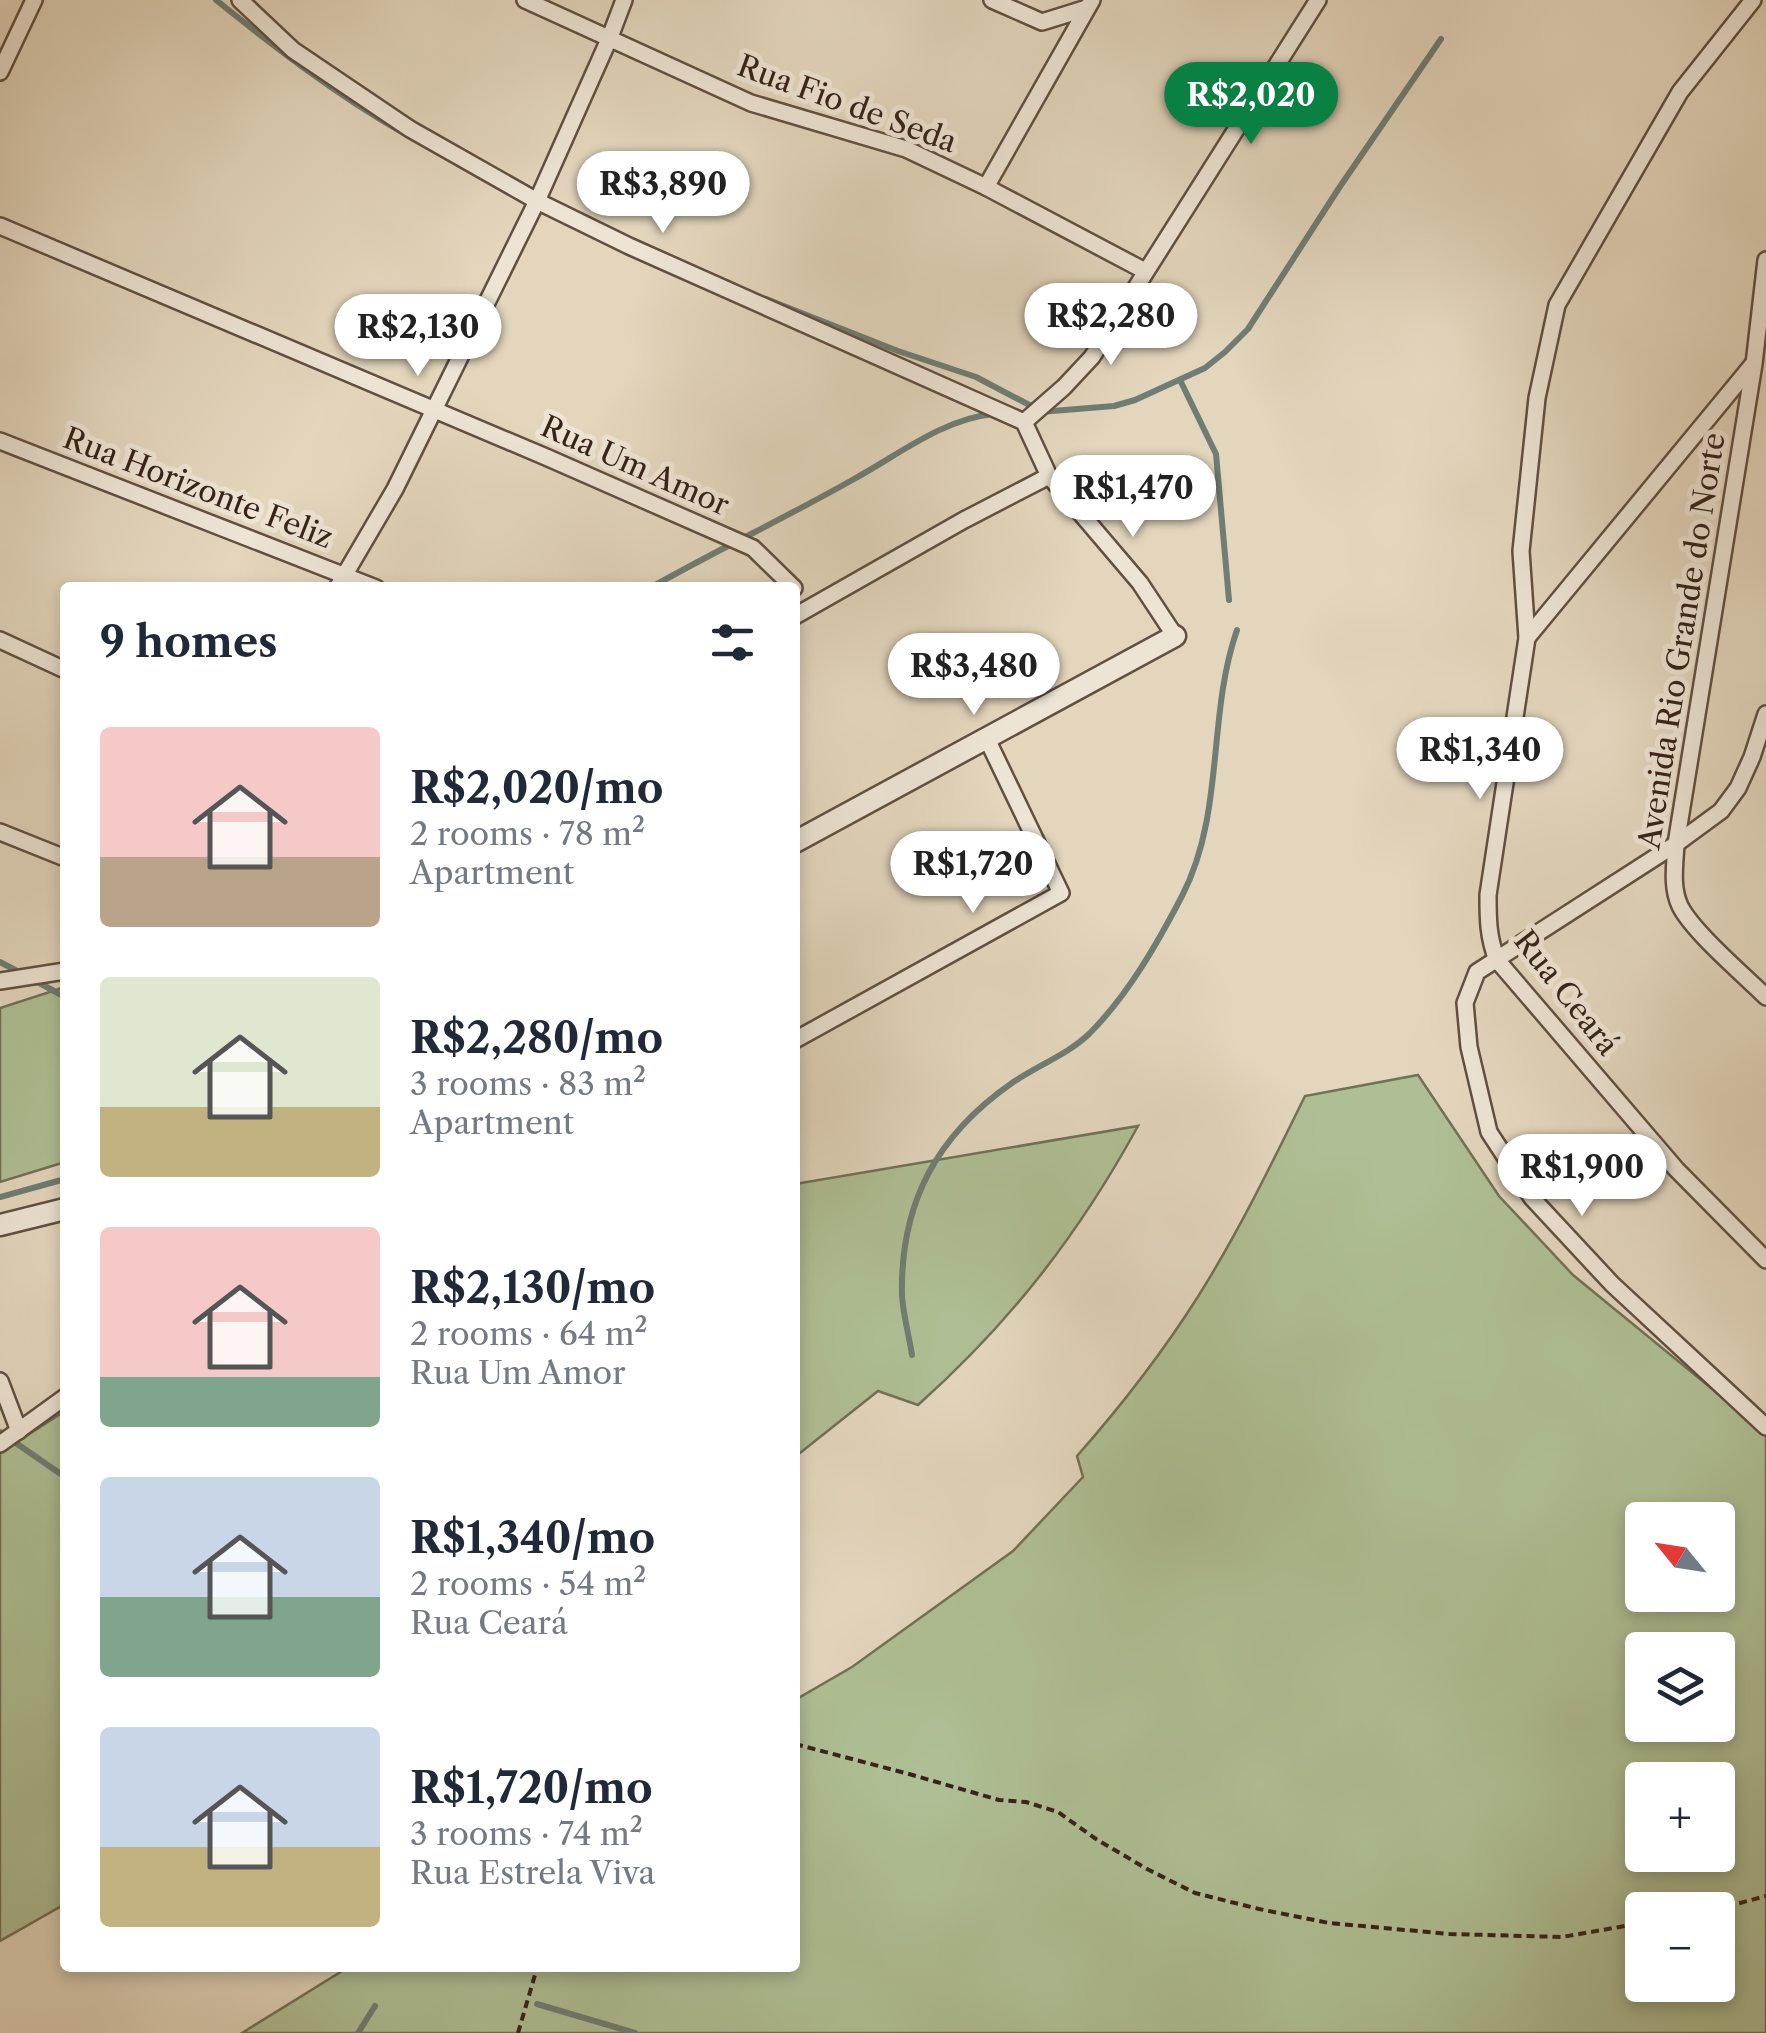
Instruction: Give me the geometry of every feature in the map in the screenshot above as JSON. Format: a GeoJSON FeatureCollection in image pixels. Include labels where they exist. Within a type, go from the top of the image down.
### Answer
{"type":"FeatureCollection","features":[{"type":"Feature","properties":{"kind":"street"},"geometry":{"type":"LineString","coordinates":[[0,72],[34,0]]}},
{"type":"Feature","properties":{"kind":"street"},"geometry":{"type":"LineString","coordinates":[[240,0],[292,50],[410,129],[537,201],[1024,422],[1048,476],[1140,583],[1175,636],[800,839]]}},
{"type":"Feature","properties":{"kind":"street","name":"Rua Fio de Seda"},"geometry":{"type":"LineString","coordinates":[[525,0],[751,102],[906,149],[1146,270]]}},
{"type":"Feature","properties":{"kind":"street"},"geometry":{"type":"LineString","coordinates":[[341,581],[396,489],[537,201],[624,0]]}},
{"type":"Feature","properties":{"kind":"street"},"geometry":{"type":"LineString","coordinates":[[992,0],[1042,22],[1090,4]]}},
{"type":"Feature","properties":{"kind":"street"},"geometry":{"type":"LineString","coordinates":[[1024,422],[1092,357],[1318,0]]}},
{"type":"Feature","properties":{"kind":"street","name":"Rua Ceará"},"geometry":{"type":"LineString","coordinates":[[1752,0],[1680,92],[1556,306],[1537,398],[1520,550],[1527,638],[1488,895],[1488,926],[1497,960],[1676,1169],[1766,1260]]}},
{"type":"Feature","properties":{"kind":"street"},"geometry":{"type":"LineString","coordinates":[[986,187],[1090,4]]}},
{"type":"Feature","properties":{"kind":"street","name":"Rua Um Amor"},"geometry":{"type":"LineString","coordinates":[[0,226],[754,548],[788,582]]}},
{"type":"Feature","properties":{"kind":"street","name":"Avenida Rio Grande do Norte"},"geometry":{"type":"LineString","coordinates":[[1766,260],[1754,364],[1676,844],[1674,881],[1680,906],[1766,997]]}},
{"type":"Feature","properties":{"kind":"street"},"geometry":{"type":"LineString","coordinates":[[1527,638],[1766,346]]}},
{"type":"Feature","properties":{"kind":"street","name":"Rua Horizonte Feliz"},"geometry":{"type":"LineString","coordinates":[[0,441],[341,581]]}},
{"type":"Feature","properties":{"kind":"street"},"geometry":{"type":"LineString","coordinates":[[802,612],[1048,476]]}},
{"type":"Feature","properties":{"kind":"street"},"geometry":{"type":"LineString","coordinates":[[0,640],[60,668]]}},
{"type":"Feature","properties":{"kind":"street"},"geometry":{"type":"LineString","coordinates":[[1766,719],[1738,788],[1722,811],[1477,972],[1466,1003],[1469,1047],[1489,1132],[1532,1198],[1612,1284],[1766,1427]]}},
{"type":"Feature","properties":{"kind":"street"},"geometry":{"type":"LineString","coordinates":[[800,1037],[1062,893],[988,739]]}},
{"type":"Feature","properties":{"kind":"street"},"geometry":{"type":"LineString","coordinates":[[0,832],[60,856]]}},
{"type":"Feature","properties":{"kind":"street"},"geometry":{"type":"LineString","coordinates":[[0,981],[60,972]]}},
{"type":"Feature","properties":{"kind":"street"},"geometry":{"type":"LineString","coordinates":[[0,1225],[60,1209]]}},
{"type":"Feature","properties":{"kind":"street"},"geometry":{"type":"LineString","coordinates":[[0,1381],[19,1431]]}},
{"type":"Feature","properties":{"kind":"street"},"geometry":{"type":"LineString","coordinates":[[0,1444],[60,1402]]}},
{"type":"Feature","properties":{"kind":"path"},"geometry":{"type":"LineString","coordinates":[[800,1745],[998,1800],[1026,1802],[1058,1812],[1147,1869],[1196,1893],[1276,1912],[1393,1930],[1562,1937],[1625,1926]]}},
{"type":"Feature","properties":{"kind":"path"},"geometry":{"type":"LineString","coordinates":[[1735,1904],[1766,1896]]}},
{"type":"Feature","properties":{"kind":"path"},"geometry":{"type":"LineString","coordinates":[[518,2033],[536,1972]]}},
{"type":"Feature","properties":{"kind":"green space"},"geometry":{"type":"Polygon","coordinates":[[[60,989],[60,1164],[0,1182],[0,1008],[60,989]]]}},
{"type":"Feature","properties":{"kind":"green space"},"geometry":{"type":"Polygon","coordinates":[[[1418,1075],[1499,1196],[1573,1275],[1766,1433],[1766,2033],[242,2033],[341,1972],[800,1972],[800,1697],[852,1667],[1013,1551],[1083,1477],[1077,1456],[1141,1378],[1199,1295],[1305,1096],[1418,1075]]]}},
{"type":"Feature","properties":{"kind":"green space"},"geometry":{"type":"Polygon","coordinates":[[[1138,1126],[1067,1240],[1012,1309],[951,1374],[918,1405],[878,1391],[800,1453],[800,1183],[1138,1126]]]}},
{"type":"Feature","properties":{"kind":"green space"},"geometry":{"type":"Polygon","coordinates":[[[60,1414],[60,1907],[0,1941],[0,1453],[60,1414]]]}},
{"type":"Feature","properties":{"kind":"waterway"},"geometry":{"type":"LineString","coordinates":[[216,0],[308,71],[405,134]]}},
{"type":"Feature","properties":{"kind":"waterway"},"geometry":{"type":"LineString","coordinates":[[1040,412],[1114,406],[1135,400],[1205,368],[1225,352],[1248,329],[1441,39]]}},
{"type":"Feature","properties":{"kind":"waterway"},"geometry":{"type":"LineString","coordinates":[[766,299],[976,377],[1037,409]]}},
{"type":"Feature","properties":{"kind":"waterway"},"geometry":{"type":"LineString","coordinates":[[1180,380],[1216,454],[1229,600]]}},
{"type":"Feature","properties":{"kind":"waterway"},"geometry":{"type":"LineString","coordinates":[[661,582],[921,439],[956,423],[993,414]]}},
{"type":"Feature","properties":{"kind":"waterway"},"geometry":{"type":"LineString","coordinates":[[912,1355],[903,1302],[903,1262],[916,1201],[928,1174],[963,1125],[986,1103],[1089,1034],[1129,986],[1162,932],[1182,896],[1205,832],[1222,696],[1237,630]]}},
{"type":"Feature","properties":{"kind":"waterway"},"geometry":{"type":"LineString","coordinates":[[0,962],[21,973]]}},
{"type":"Feature","properties":{"kind":"waterway"},"geometry":{"type":"LineString","coordinates":[[32,979],[60,994]]}},
{"type":"Feature","properties":{"kind":"waterway"},"geometry":{"type":"LineString","coordinates":[[0,1197],[60,1180]]}},
{"type":"Feature","properties":{"kind":"waterway"},"geometry":{"type":"LineString","coordinates":[[0,1432],[60,1474]]}},
{"type":"Feature","properties":{"kind":"waterway"},"geometry":{"type":"LineString","coordinates":[[537,2004],[635,2033]]}},
{"type":"Feature","properties":{"kind":"waterway"},"geometry":{"type":"LineString","coordinates":[[358,2033],[375,2006]]}}]}
